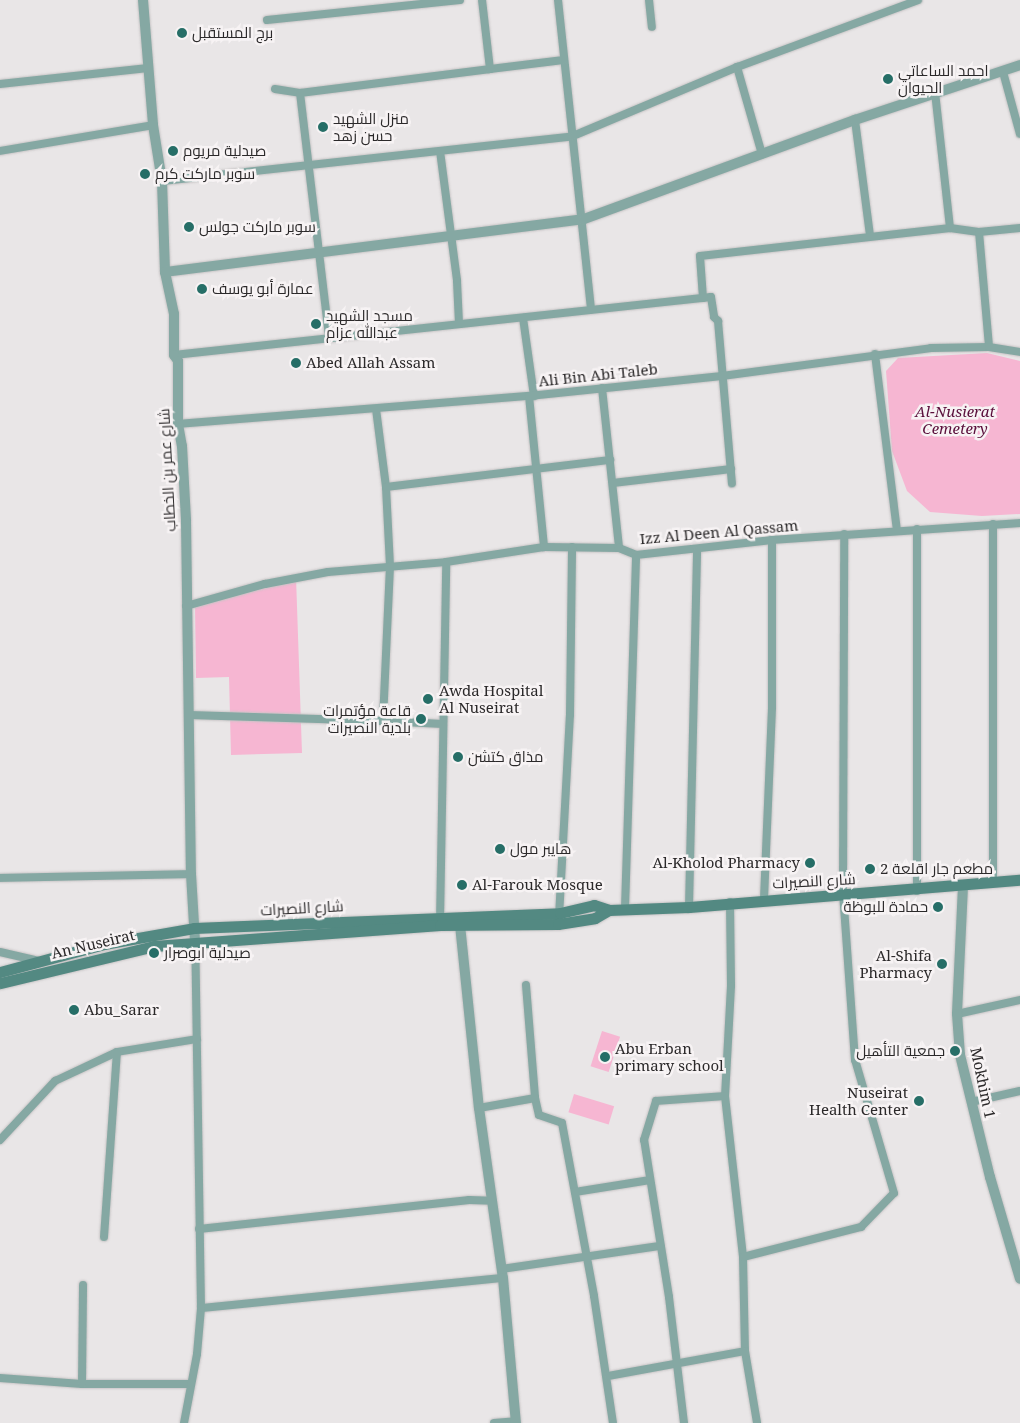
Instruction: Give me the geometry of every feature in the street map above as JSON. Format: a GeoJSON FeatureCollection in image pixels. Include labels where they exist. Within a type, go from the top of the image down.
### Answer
{"type":"FeatureCollection","features":[{"type":"Feature","properties":{"kind":"main road","name":"شارع النصيرات"},"geometry":{"type":"LineString","coordinates":[[195,941],[440,920],[460,925],[559,918],[594,905],[609,910],[689,907],[764,899],[917,891],[1020,880]]}},
{"type":"Feature","properties":{"kind":"main road","name":"شارع النصيرات"},"geometry":{"type":"LineString","coordinates":[[0,972],[38,960],[194,928],[559,918]]}},
{"type":"Feature","properties":{"kind":"main road","name":"An Nuseirat"},"geometry":{"type":"LineString","coordinates":[[0,983],[51,969],[154,946],[195,941]]}},
{"type":"Feature","properties":{"kind":"street","name":"شارع عمر بن الخطاب"},"geometry":{"type":"LineString","coordinates":[[143,0],[153,125],[162,181],[165,272],[174,314],[174,355],[178,361],[178,424],[186,512],[191,874],[195,941]]}},
{"type":"Feature","properties":{"kind":"street"},"geometry":{"type":"LineString","coordinates":[[267,20],[460,0]]}},
{"type":"Feature","properties":{"kind":"street"},"geometry":{"type":"LineString","coordinates":[[482,0],[490,69]]}},
{"type":"Feature","properties":{"kind":"street"},"geometry":{"type":"LineString","coordinates":[[558,0],[563,60],[584,219],[591,310]]}},
{"type":"Feature","properties":{"kind":"street"},"geometry":{"type":"LineString","coordinates":[[649,0],[652,27]]}},
{"type":"Feature","properties":{"kind":"street"},"geometry":{"type":"LineString","coordinates":[[162,181],[573,136],[737,67],[918,0]]}},
{"type":"Feature","properties":{"kind":"street"},"geometry":{"type":"LineString","coordinates":[[275,89],[300,92],[563,60]]}},
{"type":"Feature","properties":{"kind":"street"},"geometry":{"type":"LineString","coordinates":[[165,272],[584,219],[855,120],[1020,65]]}},
{"type":"Feature","properties":{"kind":"street"},"geometry":{"type":"LineString","coordinates":[[737,67],[762,154]]}},
{"type":"Feature","properties":{"kind":"street"},"geometry":{"type":"LineString","coordinates":[[0,84],[148,68]]}},
{"type":"Feature","properties":{"kind":"street"},"geometry":{"type":"LineString","coordinates":[[1003,72],[1020,134]]}},
{"type":"Feature","properties":{"kind":"street"},"geometry":{"type":"LineString","coordinates":[[300,92],[329,338]]}},
{"type":"Feature","properties":{"kind":"street"},"geometry":{"type":"LineString","coordinates":[[935,92],[950,228]]}},
{"type":"Feature","properties":{"kind":"street"},"geometry":{"type":"LineString","coordinates":[[855,120],[870,236]]}},
{"type":"Feature","properties":{"kind":"street"},"geometry":{"type":"LineString","coordinates":[[0,150],[153,125]]}},
{"type":"Feature","properties":{"kind":"street"},"geometry":{"type":"LineString","coordinates":[[440,151],[449,236],[457,281],[459,323]]}},
{"type":"Feature","properties":{"kind":"street"},"geometry":{"type":"LineString","coordinates":[[703,298],[700,256],[950,228],[979,232],[1020,228]]}},
{"type":"Feature","properties":{"kind":"street"},"geometry":{"type":"LineString","coordinates":[[979,232],[989,347]]}},
{"type":"Feature","properties":{"kind":"street"},"geometry":{"type":"LineString","coordinates":[[174,355],[711,297],[714,317],[718,321],[732,483]]}},
{"type":"Feature","properties":{"kind":"street"},"geometry":{"type":"LineString","coordinates":[[524,318],[544,546]]}},
{"type":"Feature","properties":{"kind":"street","name":"Ali Bin Abi Taleb"},"geometry":{"type":"LineString","coordinates":[[178,424],[532,396],[722,376],[931,348],[989,347],[1020,352]]}},
{"type":"Feature","properties":{"kind":"street"},"geometry":{"type":"LineString","coordinates":[[875,354],[897,530]]}},
{"type":"Feature","properties":{"kind":"street"},"geometry":{"type":"LineString","coordinates":[[602,388],[619,548]]}},
{"type":"Feature","properties":{"kind":"street"},"geometry":{"type":"LineString","coordinates":[[376,409],[386,487],[390,566],[383,721]]}},
{"type":"Feature","properties":{"kind":"street"},"geometry":{"type":"LineString","coordinates":[[386,487],[610,460]]}},
{"type":"Feature","properties":{"kind":"street"},"geometry":{"type":"LineString","coordinates":[[613,482],[731,469]]}},
{"type":"Feature","properties":{"kind":"street","name":"Izz Al Deen Al Qassam"},"geometry":{"type":"LineString","coordinates":[[186,606],[265,584],[328,572],[446,562],[544,546],[619,548],[636,555],[697,550],[772,540],[1020,523]]}},
{"type":"Feature","properties":{"kind":"street"},"geometry":{"type":"LineString","coordinates":[[993,524],[993,882]]}},
{"type":"Feature","properties":{"kind":"street"},"geometry":{"type":"LineString","coordinates":[[917,529],[917,891]]}},
{"type":"Feature","properties":{"kind":"street"},"geometry":{"type":"LineString","coordinates":[[743,1257],[861,1227],[894,1193],[855,1060],[843,894],[844,534]]}},
{"type":"Feature","properties":{"kind":"street"},"geometry":{"type":"LineString","coordinates":[[764,899],[772,707],[772,540]]}},
{"type":"Feature","properties":{"kind":"street"},"geometry":{"type":"LineString","coordinates":[[559,918],[570,715],[572,546]]}},
{"type":"Feature","properties":{"kind":"street"},"geometry":{"type":"LineString","coordinates":[[689,907],[697,550]]}},
{"type":"Feature","properties":{"kind":"street"},"geometry":{"type":"LineString","coordinates":[[625,909],[636,555]]}},
{"type":"Feature","properties":{"kind":"street"},"geometry":{"type":"LineString","coordinates":[[440,920],[446,562]]}},
{"type":"Feature","properties":{"kind":"street"},"geometry":{"type":"LineString","coordinates":[[189,715],[443,724]]}},
{"type":"Feature","properties":{"kind":"street"},"geometry":{"type":"LineString","coordinates":[[0,878],[191,874]]}},
{"type":"Feature","properties":{"kind":"street","name":"Mokhim 1"},"geometry":{"type":"LineString","coordinates":[[963,886],[958,1014],[960,1055],[971,1102],[1020,1279]]}},
{"type":"Feature","properties":{"kind":"street"},"geometry":{"type":"LineString","coordinates":[[730,902],[731,986],[725,1096],[743,1257],[745,1351],[757,1423]]}},
{"type":"Feature","properties":{"kind":"street"},"geometry":{"type":"LineString","coordinates":[[460,925],[479,1108],[502,1273],[515,1422],[494,1423]]}},
{"type":"Feature","properties":{"kind":"street"},"geometry":{"type":"LineString","coordinates":[[184,1423],[197,1354],[201,1308],[195,941]]}},
{"type":"Feature","properties":{"kind":"street"},"geometry":{"type":"LineString","coordinates":[[0,952],[38,960],[51,969]]}},
{"type":"Feature","properties":{"kind":"street"},"geometry":{"type":"LineString","coordinates":[[526,984],[535,1098],[539,1115],[562,1122],[585,1258],[608,1376],[613,1423]]}},
{"type":"Feature","properties":{"kind":"street"},"geometry":{"type":"LineString","coordinates":[[958,1014],[1020,1000]]}},
{"type":"Feature","properties":{"kind":"street"},"geometry":{"type":"LineString","coordinates":[[0,1140],[55,1081],[118,1052],[198,1039]]}},
{"type":"Feature","properties":{"kind":"street"},"geometry":{"type":"LineString","coordinates":[[104,1237],[118,1052]]}},
{"type":"Feature","properties":{"kind":"street"},"geometry":{"type":"LineString","coordinates":[[971,1102],[1020,1091]]}},
{"type":"Feature","properties":{"kind":"street"},"geometry":{"type":"LineString","coordinates":[[684,1423],[677,1362],[644,1140],[656,1101],[725,1096]]}},
{"type":"Feature","properties":{"kind":"street"},"geometry":{"type":"LineString","coordinates":[[479,1108],[535,1098]]}},
{"type":"Feature","properties":{"kind":"street"},"geometry":{"type":"LineString","coordinates":[[575,1192],[650,1180]]}},
{"type":"Feature","properties":{"kind":"street"},"geometry":{"type":"LineString","coordinates":[[199,1228],[469,1200],[492,1201]]}},
{"type":"Feature","properties":{"kind":"street"},"geometry":{"type":"LineString","coordinates":[[201,1308],[502,1273],[660,1246]]}},
{"type":"Feature","properties":{"kind":"street"},"geometry":{"type":"LineString","coordinates":[[82,1384],[83,1285]]}},
{"type":"Feature","properties":{"kind":"street"},"geometry":{"type":"LineString","coordinates":[[608,1376],[745,1351]]}},
{"type":"Feature","properties":{"kind":"street"},"geometry":{"type":"LineString","coordinates":[[0,1378],[82,1384],[190,1384]]}},
{"type":"Feature","properties":{"kind":"green space","name":"Al-Nusierat Cemetery"},"geometry":{"type":"Polygon","coordinates":[[[987,353],[1020,361],[1020,514],[982,516],[930,512],[907,491],[892,451],[886,371],[898,358],[987,353]]]}},
{"type":"Feature","properties":{"kind":"green space"},"geometry":{"type":"Polygon","coordinates":[[[296,577],[302,753],[231,755],[229,677],[196,678],[195,605],[296,577]]]}},
{"type":"Feature","properties":{"kind":"green space"},"geometry":{"type":"Polygon","coordinates":[[[602,1031],[620,1037],[609,1072],[591,1066],[602,1031]]]}},
{"type":"Feature","properties":{"kind":"green space"},"geometry":{"type":"Polygon","coordinates":[[[574,1094],[614,1106],[609,1124],[568,1112],[574,1094]]]}},
{"type":"Feature","properties":{"kind":"place","name":"برج المستقبل"},"geometry":{"type":"Point","coordinates":[182,33]}},
{"type":"Feature","properties":{"kind":"place","name":"احمد الساعاتي الحيوان"},"geometry":{"type":"Point","coordinates":[888,79]}},
{"type":"Feature","properties":{"kind":"place","name":"منزل الشهيد حسن زهد"},"geometry":{"type":"Point","coordinates":[323,127]}},
{"type":"Feature","properties":{"kind":"place","name":"صيدلية مريوم"},"geometry":{"type":"Point","coordinates":[173,151]}},
{"type":"Feature","properties":{"kind":"place","name":"سوبر ماركت كرم"},"geometry":{"type":"Point","coordinates":[145,174]}},
{"type":"Feature","properties":{"kind":"place","name":"سوبر ماركت جولس"},"geometry":{"type":"Point","coordinates":[189,227]}},
{"type":"Feature","properties":{"kind":"place","name":"عمارة أبو يوسف"},"geometry":{"type":"Point","coordinates":[202,289]}},
{"type":"Feature","properties":{"kind":"place","name":"مسجد الشهيد عبدالله عزام"},"geometry":{"type":"Point","coordinates":[316,324]}},
{"type":"Feature","properties":{"kind":"place","name":"Abed Allah Assam"},"geometry":{"type":"Point","coordinates":[296,363]}},
{"type":"Feature","properties":{"kind":"place","name":"Awda Hospital Al Nuseirat"},"geometry":{"type":"Point","coordinates":[428,699]}},
{"type":"Feature","properties":{"kind":"place","name":"قاعة مؤتمرات بلدية النصيرات"},"geometry":{"type":"Point","coordinates":[421,719]}},
{"type":"Feature","properties":{"kind":"place","name":"مذاق كتشن"},"geometry":{"type":"Point","coordinates":[458,757]}},
{"type":"Feature","properties":{"kind":"place","name":"هايبر مول"},"geometry":{"type":"Point","coordinates":[500,849]}},
{"type":"Feature","properties":{"kind":"place","name":"Al-Kholod Pharmacy"},"geometry":{"type":"Point","coordinates":[810,863]}},
{"type":"Feature","properties":{"kind":"place","name":"مطعم جار اقلعة 2"},"geometry":{"type":"Point","coordinates":[870,869]}},
{"type":"Feature","properties":{"kind":"place","name":"Al-Farouk Mosque"},"geometry":{"type":"Point","coordinates":[462,885]}},
{"type":"Feature","properties":{"kind":"place","name":"حمادة للبوظة"},"geometry":{"type":"Point","coordinates":[938,907]}},
{"type":"Feature","properties":{"kind":"place","name":"صيدلية ابوصرار"},"geometry":{"type":"Point","coordinates":[154,953]}},
{"type":"Feature","properties":{"kind":"place","name":"Al-Shifa Pharmacy"},"geometry":{"type":"Point","coordinates":[942,964]}},
{"type":"Feature","properties":{"kind":"place","name":"Abu_Sarar"},"geometry":{"type":"Point","coordinates":[74,1010]}},
{"type":"Feature","properties":{"kind":"place","name":"جمعية التأهيل"},"geometry":{"type":"Point","coordinates":[955,1051]}},
{"type":"Feature","properties":{"kind":"place","name":"Abu Erban primary school"},"geometry":{"type":"Point","coordinates":[605,1057]}},
{"type":"Feature","properties":{"kind":"place","name":"Nuseirat Health Center"},"geometry":{"type":"Point","coordinates":[919,1101]}}]}
